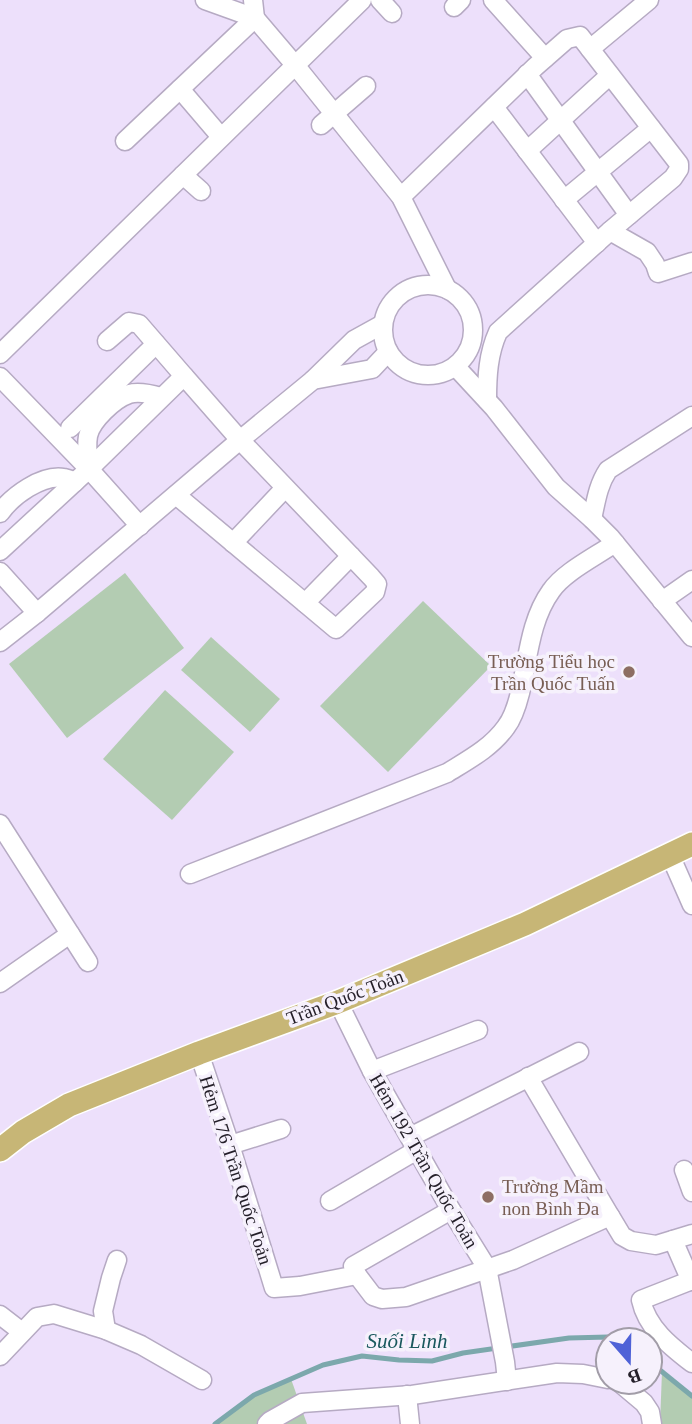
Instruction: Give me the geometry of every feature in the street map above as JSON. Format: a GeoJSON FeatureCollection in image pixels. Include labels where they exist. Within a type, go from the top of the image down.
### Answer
{"type":"FeatureCollection","features":[{"type":"Feature","properties":{"kind":"main road","name":"Trần Quốc Toản"},"geometry":{"type":"LineString","coordinates":[[0,1150],[23,1132],[69,1105],[338,1002],[525,924],[692,844]]}},
{"type":"Feature","properties":{"kind":"street"},"geometry":{"type":"LineString","coordinates":[[205,0],[254,9],[295,65],[328,119],[401,197],[447,289]]}},
{"type":"Feature","properties":{"kind":"street"},"geometry":{"type":"LineString","coordinates":[[0,354],[362,0]]}},
{"type":"Feature","properties":{"kind":"street"},"geometry":{"type":"LineString","coordinates":[[493,0],[545,58]]}},
{"type":"Feature","properties":{"kind":"street"},"geometry":{"type":"LineString","coordinates":[[590,50],[649,0]]}},
{"type":"Feature","properties":{"kind":"street"},"geometry":{"type":"LineString","coordinates":[[125,141],[180,89],[254,9]]}},
{"type":"Feature","properties":{"kind":"street"},"geometry":{"type":"LineString","coordinates":[[401,197],[527,74],[567,38],[574,36],[580,36],[679,164],[673,178],[498,332],[488,370],[487,400]]}},
{"type":"Feature","properties":{"kind":"street"},"geometry":{"type":"LineString","coordinates":[[527,74],[629,215]]}},
{"type":"Feature","properties":{"kind":"street"},"geometry":{"type":"LineString","coordinates":[[527,151],[610,75]]}},
{"type":"Feature","properties":{"kind":"street"},"geometry":{"type":"LineString","coordinates":[[328,119],[366,86]]}},
{"type":"Feature","properties":{"kind":"street"},"geometry":{"type":"LineString","coordinates":[[180,89],[221,137]]}},
{"type":"Feature","properties":{"kind":"street"},"geometry":{"type":"LineString","coordinates":[[494,107],[564,200],[603,237],[648,252],[658,273],[692,262]]}},
{"type":"Feature","properties":{"kind":"street"},"geometry":{"type":"LineString","coordinates":[[564,200],[651,128]]}},
{"type":"Feature","properties":{"kind":"street"},"geometry":{"type":"LineString","coordinates":[[183,175],[201,191]]}},
{"type":"Feature","properties":{"kind":"street"},"geometry":{"type":"LineString","coordinates":[[426,285],[447,289],[460,298],[469,310],[474,325],[473,341],[456,367],[442,374],[426,376],[411,372],[398,364],[388,352],[383,338],[387,311],[395,299],[406,290],[426,285]]}},
{"type":"Feature","properties":{"kind":"street"},"geometry":{"type":"LineString","coordinates":[[107,341],[123,325],[129,322],[139,324],[240,440],[377,584],[375,592],[336,629],[176,495]]}},
{"type":"Feature","properties":{"kind":"street"},"geometry":{"type":"LineString","coordinates":[[0,642],[313,380],[354,340],[383,324]]}},
{"type":"Feature","properties":{"kind":"street"},"geometry":{"type":"LineString","coordinates":[[69,428],[156,344]]}},
{"type":"Feature","properties":{"kind":"street"},"geometry":{"type":"LineString","coordinates":[[313,380],[372,369],[388,352]]}},
{"type":"Feature","properties":{"kind":"street"},"geometry":{"type":"LineString","coordinates":[[456,367],[487,400],[556,487],[615,543],[692,637]]}},
{"type":"Feature","properties":{"kind":"street"},"geometry":{"type":"LineString","coordinates":[[0,551],[184,376]]}},
{"type":"Feature","properties":{"kind":"street"},"geometry":{"type":"LineString","coordinates":[[0,377],[140,526]]}},
{"type":"Feature","properties":{"kind":"street"},"geometry":{"type":"LineString","coordinates":[[89,469],[88,433],[113,403],[130,393],[147,393],[161,397]]}},
{"type":"Feature","properties":{"kind":"street"},"geometry":{"type":"LineString","coordinates":[[592,519],[601,480],[608,470],[692,416]]}},
{"type":"Feature","properties":{"kind":"street"},"geometry":{"type":"LineString","coordinates":[[0,513],[13,498],[34,484],[62,477],[75,482]]}},
{"type":"Feature","properties":{"kind":"street"},"geometry":{"type":"LineString","coordinates":[[233,543],[285,488]]}},
{"type":"Feature","properties":{"kind":"street"},"geometry":{"type":"LineString","coordinates":[[190,874],[447,773],[484,750],[506,727],[516,707],[531,637],[541,607],[550,592],[559,580],[615,543]]}},
{"type":"Feature","properties":{"kind":"street"},"geometry":{"type":"LineString","coordinates":[[305,603],[351,556]]}},
{"type":"Feature","properties":{"kind":"street"},"geometry":{"type":"LineString","coordinates":[[0,572],[37,613]]}},
{"type":"Feature","properties":{"kind":"street"},"geometry":{"type":"LineString","coordinates":[[662,601],[692,580]]}},
{"type":"Feature","properties":{"kind":"street"},"geometry":{"type":"LineString","coordinates":[[0,824],[88,962]]}},
{"type":"Feature","properties":{"kind":"street"},"geometry":{"type":"LineString","coordinates":[[670,855],[692,905]]}},
{"type":"Feature","properties":{"kind":"street"},"geometry":{"type":"LineString","coordinates":[[0,983],[70,934]]}},
{"type":"Feature","properties":{"kind":"street","name":"Hẻm 192 Trần Quốc Toản"},"geometry":{"type":"LineString","coordinates":[[338,1002],[372,1071],[487,1268],[508,1381]]}},
{"type":"Feature","properties":{"kind":"street"},"geometry":{"type":"LineString","coordinates":[[372,1071],[478,1030]]}},
{"type":"Feature","properties":{"kind":"street"},"geometry":{"type":"LineString","coordinates":[[330,1201],[375,1176],[413,1144],[528,1077],[579,1052]]}},
{"type":"Feature","properties":{"kind":"street","name":"Hẻm 176 Trần Quốc Toản"},"geometry":{"type":"LineString","coordinates":[[199,1053],[274,1288],[357,1275]]}},
{"type":"Feature","properties":{"kind":"street"},"geometry":{"type":"LineString","coordinates":[[528,1077],[622,1236],[631,1241],[656,1245],[692,1234]]}},
{"type":"Feature","properties":{"kind":"street"},"geometry":{"type":"LineString","coordinates":[[230,1145],[281,1129]]}},
{"type":"Feature","properties":{"kind":"street"},"geometry":{"type":"LineString","coordinates":[[684,1170],[692,1192]]}},
{"type":"Feature","properties":{"kind":"street"},"geometry":{"type":"LineString","coordinates":[[451,1210],[353,1266],[373,1296],[382,1299],[406,1297],[513,1260],[610,1216]]}},
{"type":"Feature","properties":{"kind":"street"},"geometry":{"type":"LineString","coordinates":[[673,1240],[691,1281],[641,1300],[648,1321],[672,1347],[692,1363]]}},
{"type":"Feature","properties":{"kind":"street"},"geometry":{"type":"LineString","coordinates":[[106,1330],[103,1311],[117,1260]]}},
{"type":"Feature","properties":{"kind":"street"},"geometry":{"type":"LineString","coordinates":[[0,1356],[37,1317],[54,1314],[106,1330],[141,1345],[202,1380]]}},
{"type":"Feature","properties":{"kind":"street"},"geometry":{"type":"LineString","coordinates":[[0,1315],[22,1332]]}},
{"type":"Feature","properties":{"kind":"street"},"geometry":{"type":"LineString","coordinates":[[267,1424],[302,1403],[407,1395],[557,1373],[594,1377]]}},
{"type":"Feature","properties":{"kind":"street"},"geometry":{"type":"LineString","coordinates":[[407,1395],[410,1424]]}},
{"type":"Feature","properties":{"kind":"street"},"geometry":{"type":"LineString","coordinates":[[636,1396],[650,1412],[652,1424]]}},
{"type":"Feature","properties":{"kind":"green space"},"geometry":{"type":"Polygon","coordinates":[[[125,573],[184,648],[67,738],[9,664],[125,573]]]}},
{"type":"Feature","properties":{"kind":"green space"},"geometry":{"type":"Polygon","coordinates":[[[423,601],[491,666],[388,772],[320,706],[423,601]]]}},
{"type":"Feature","properties":{"kind":"green space"},"geometry":{"type":"Polygon","coordinates":[[[211,637],[280,699],[250,732],[181,670],[211,637]]]}},
{"type":"Feature","properties":{"kind":"green space"},"geometry":{"type":"Polygon","coordinates":[[[165,690],[234,752],[172,820],[103,759],[165,690]]]}},
{"type":"Feature","properties":{"kind":"green space"},"geometry":{"type":"Polygon","coordinates":[[[664,1373],[692,1395],[692,1424],[660,1424],[664,1373]]]}},
{"type":"Feature","properties":{"kind":"green space"},"geometry":{"type":"Polygon","coordinates":[[[291,1379],[307,1424],[215,1424],[254,1395],[291,1379]]]}},
{"type":"Feature","properties":{"kind":"waterway","name":"Suối Linh"},"geometry":{"type":"LineString","coordinates":[[215,1424],[254,1395],[323,1365],[362,1356],[432,1361],[463,1353],[569,1338],[594,1337]]}},
{"type":"Feature","properties":{"kind":"waterway","name":"Suối Linh"},"geometry":{"type":"LineString","coordinates":[[664,1373],[692,1396]]}},
{"type":"Feature","properties":{"kind":"place","name":"Trường Tiểu học Trần Quốc Tuấn"},"geometry":{"type":"Point","coordinates":[629,672]}},
{"type":"Feature","properties":{"kind":"place","name":"Trường Mầm non Bình Đa"},"geometry":{"type":"Point","coordinates":[488,1197]}}]}
